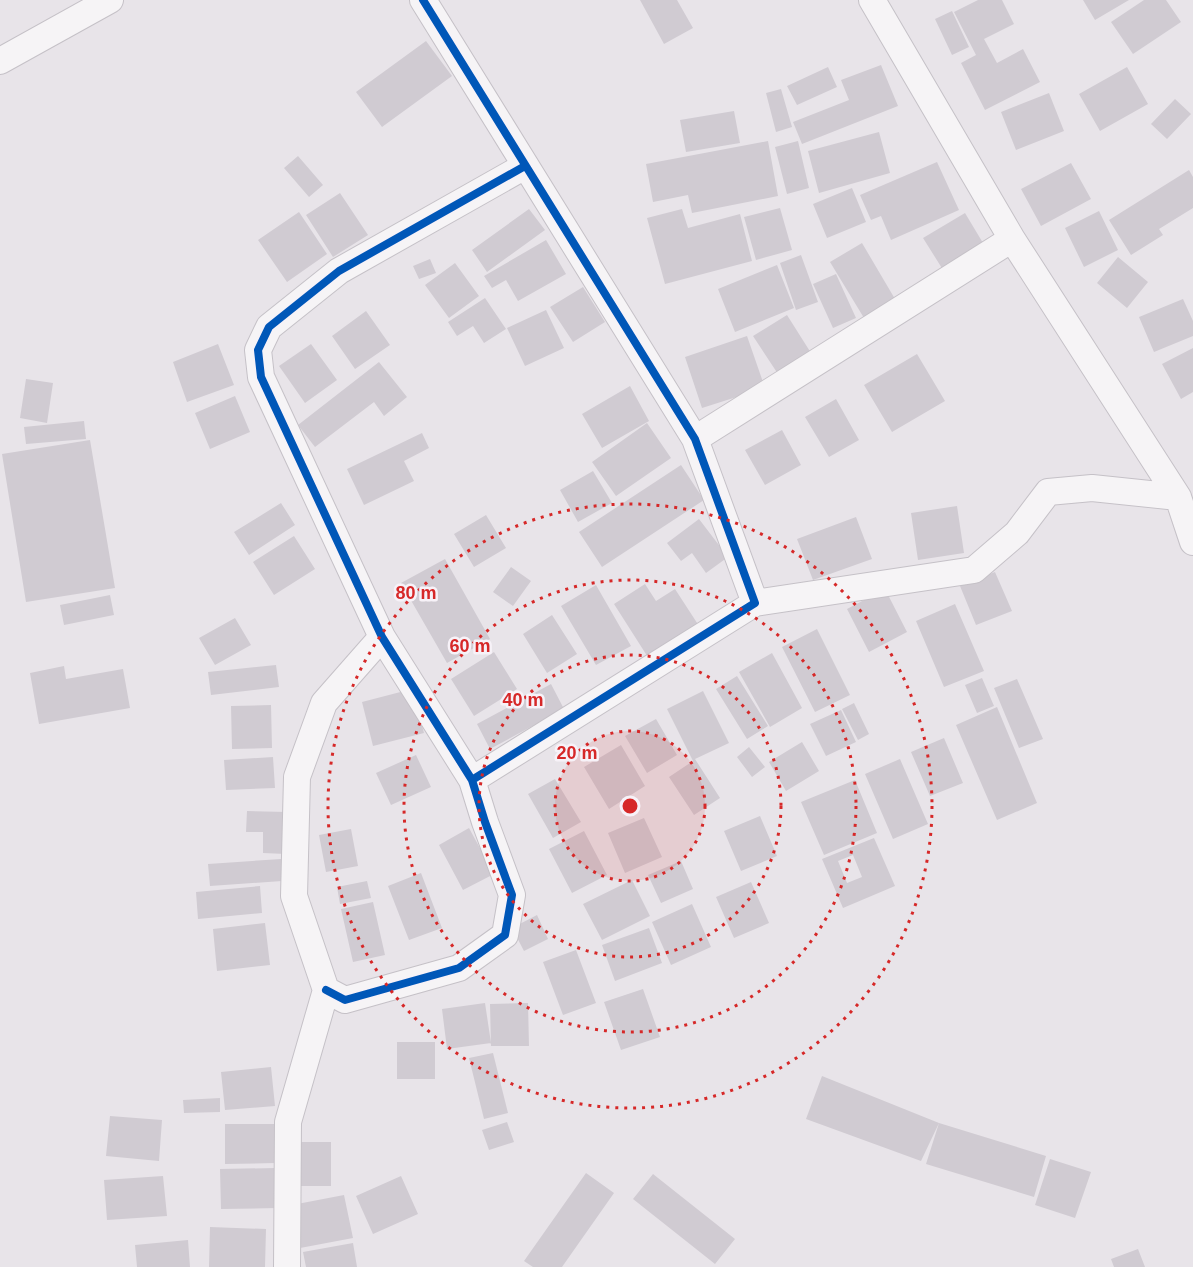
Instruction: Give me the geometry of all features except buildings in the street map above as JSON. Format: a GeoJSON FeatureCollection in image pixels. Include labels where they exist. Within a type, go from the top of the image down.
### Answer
{"type":"FeatureCollection","features":[{"type":"Feature","properties":{"kind":"street"},"geometry":{"type":"LineString","coordinates":[[0,61],[110,0]]}},
{"type":"Feature","properties":{"kind":"street"},"geometry":{"type":"LineString","coordinates":[[423,0],[695,439],[755,603]]}},
{"type":"Feature","properties":{"kind":"street"},"geometry":{"type":"LineString","coordinates":[[873,0],[1012,238],[1178,497],[1193,542]]}},
{"type":"Feature","properties":{"kind":"street"},"geometry":{"type":"LineString","coordinates":[[326,990],[345,1000],[459,968],[505,934],[512,896],[484,822],[472,780],[382,638],[261,377],[258,350],[268,327],[339,271],[525,166]]}},
{"type":"Feature","properties":{"kind":"street"},"geometry":{"type":"LineString","coordinates":[[695,439],[1012,238]]}},
{"type":"Feature","properties":{"kind":"street"},"geometry":{"type":"LineString","coordinates":[[472,780],[755,603],[974,570],[1017,533],[1048,492],[1092,488],[1178,497]]}},
{"type":"Feature","properties":{"kind":"street"},"geometry":{"type":"LineString","coordinates":[[287,1267],[288,1122],[326,990],[294,896],[297,777],[324,703],[382,638]]}},
{"type":"Feature","properties":{"kind":"cycle path"},"geometry":{"type":"LineString","coordinates":[[423,0],[695,439],[755,603],[472,780]]}},
{"type":"Feature","properties":{"kind":"cycle path"},"geometry":{"type":"LineString","coordinates":[[326,990],[345,1000],[459,968],[505,935],[512,895],[472,780],[382,637],[261,377],[258,350],[269,327],[339,271],[525,166]]}}]}
